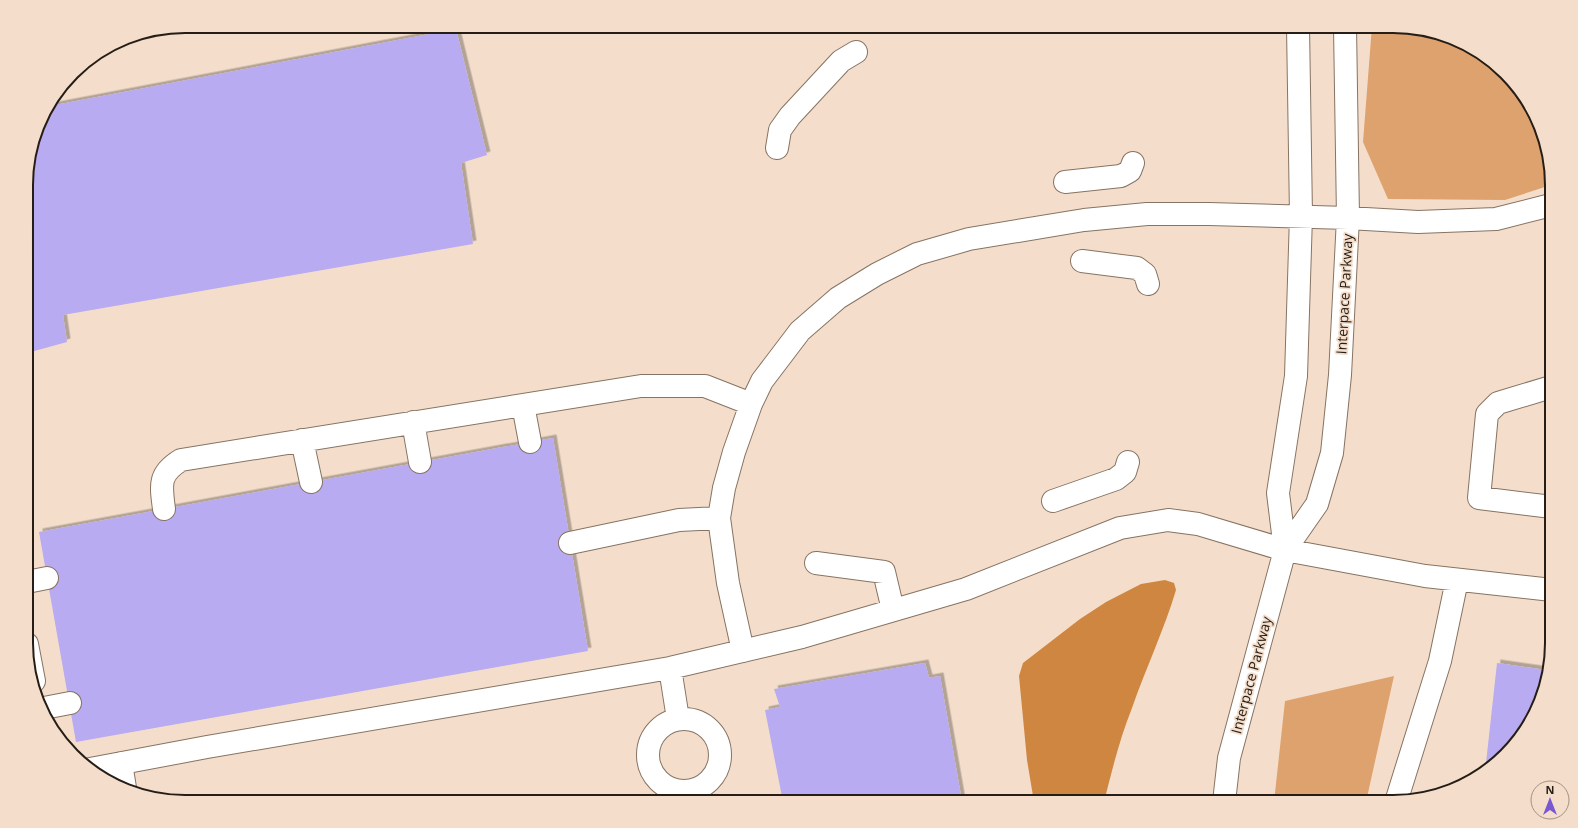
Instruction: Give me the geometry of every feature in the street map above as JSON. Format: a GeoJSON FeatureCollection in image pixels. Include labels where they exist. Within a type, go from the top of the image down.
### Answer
{"type":"FeatureCollection","features":[{"type":"Feature","properties":{"kind":"street","name":"Interpace Parkway"},"geometry":{"type":"LineString","coordinates":[[1285,550],[1278,493],[1296,376],[1301,216],[1298,33]]}},
{"type":"Feature","properties":{"kind":"street","name":"Interpace Parkway"},"geometry":{"type":"LineString","coordinates":[[1225,795],[1228,758],[1285,550],[1317,504],[1332,453],[1340,375],[1348,218],[1345,33]]}},
{"type":"Feature","properties":{"kind":"street"},"geometry":{"type":"LineString","coordinates":[[777,148],[780,130],[790,116],[841,61],[856,52]]}},
{"type":"Feature","properties":{"kind":"street"},"geometry":{"type":"LineString","coordinates":[[1065,182],[1121,176],[1130,171],[1133,163]]}},
{"type":"Feature","properties":{"kind":"street"},"geometry":{"type":"LineString","coordinates":[[743,651],[728,583],[719,518],[726,481],[734,452],[751,404],[762,382],[800,331],[838,298],[877,274],[917,254],[969,239],[1084,220],[1147,214],[1301,216],[1418,222],[1496,219],[1545,211]]}},
{"type":"Feature","properties":{"kind":"street"},"geometry":{"type":"LineString","coordinates":[[1082,261],[1137,268],[1145,274],[1148,284]]}},
{"type":"Feature","properties":{"kind":"street"},"geometry":{"type":"LineString","coordinates":[[164,509],[161,485],[165,474],[172,466],[181,460],[641,386],[705,386],[751,404]]}},
{"type":"Feature","properties":{"kind":"street"},"geometry":{"type":"LineString","coordinates":[[1545,389],[1498,403],[1487,414],[1479,498],[1545,506]]}},
{"type":"Feature","properties":{"kind":"street"},"geometry":{"type":"LineString","coordinates":[[523,405],[530,442]]}},
{"type":"Feature","properties":{"kind":"street"},"geometry":{"type":"LineString","coordinates":[[413,422],[420,462]]}},
{"type":"Feature","properties":{"kind":"street"},"geometry":{"type":"LineString","coordinates":[[302,440],[310,482]]}},
{"type":"Feature","properties":{"kind":"street"},"geometry":{"type":"LineString","coordinates":[[1053,501],[1116,479],[1125,472],[1128,462]]}},
{"type":"Feature","properties":{"kind":"street"},"geometry":{"type":"LineString","coordinates":[[570,543],[679,520],[719,518]]}},
{"type":"Feature","properties":{"kind":"street"},"geometry":{"type":"LineString","coordinates":[[98,767],[223,744],[670,668],[802,637],[893,610],[966,588],[1120,528],[1168,520],[1198,524],[1285,550],[1425,576],[1545,589]]}},
{"type":"Feature","properties":{"kind":"street"},"geometry":{"type":"LineString","coordinates":[[816,563],[884,572],[893,610]]}},
{"type":"Feature","properties":{"kind":"street"},"geometry":{"type":"LineString","coordinates":[[1398,795],[1440,661],[1457,580]]}},
{"type":"Feature","properties":{"kind":"street"},"geometry":{"type":"LineString","coordinates":[[670,668],[678,720]]}},
{"type":"Feature","properties":{"kind":"street"},"geometry":{"type":"LineString","coordinates":[[48,707],[70,703]]}},
{"type":"Feature","properties":{"kind":"street"},"geometry":{"type":"LineString","coordinates":[[121,763],[124,782]]}},
{"type":"Feature","properties":{"kind":"shaded area"},"geometry":{"type":"Polygon","coordinates":[[[1371,33],[1403,33],[1432,38],[1469,53],[1493,71],[1514,93],[1525,109],[1537,136],[1544,166],[1545,187],[1505,200],[1388,199],[1363,142],[1371,33]]]}},
{"type":"Feature","properties":{"kind":"shaded area"},"geometry":{"type":"Polygon","coordinates":[[[1165,580],[1174,583],[1176,590],[1166,620],[1137,693],[1113,766],[1106,795],[1033,795],[1027,760],[1019,676],[1023,663],[1080,619],[1106,602],[1141,584],[1165,580]]]}},
{"type":"Feature","properties":{"kind":"shaded area"},"geometry":{"type":"Polygon","coordinates":[[[1394,676],[1368,795],[1275,795],[1285,701],[1394,676]]]}},
{"type":"Feature","properties":{"kind":"building"},"geometry":{"type":"Polygon","coordinates":[[[435,33],[457,33],[487,155],[461,163],[473,244],[63,315],[67,342],[33,351],[33,175],[41,136],[56,105],[435,33]]]}},
{"type":"Feature","properties":{"kind":"building"},"geometry":{"type":"Polygon","coordinates":[[[553,438],[588,651],[76,742],[39,532],[553,438]]]}},
{"type":"Feature","properties":{"kind":"building"},"geometry":{"type":"Polygon","coordinates":[[[925,663],[929,678],[940,676],[961,795],[782,795],[765,710],[780,707],[774,689],[925,663]]]}},
{"type":"Feature","properties":{"kind":"building"},"geometry":{"type":"Polygon","coordinates":[[[1497,663],[1542,670],[1537,692],[1525,719],[1507,743],[1486,763],[1497,663]]]}}]}
